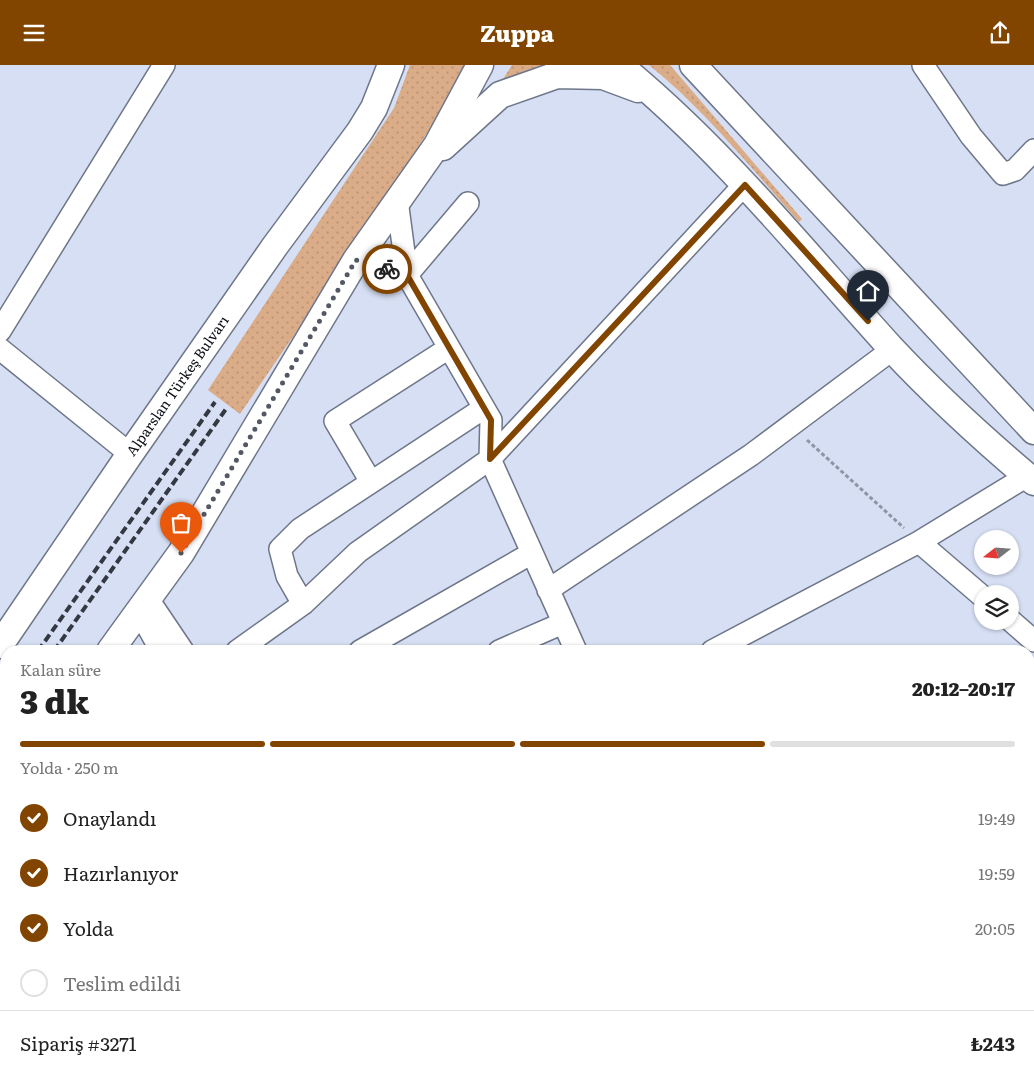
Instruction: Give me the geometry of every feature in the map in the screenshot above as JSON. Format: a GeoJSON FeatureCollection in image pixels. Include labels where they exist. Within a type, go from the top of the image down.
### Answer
{"type":"FeatureCollection","features":[{"type":"Feature","properties":{"kind":"main road","name":"Alparslan Türkeş Bulvarı"},"geometry":{"type":"LineString","coordinates":[[0,645],[130,454],[281,238],[360,131],[374,108],[391,65]]}},
{"type":"Feature","properties":{"kind":"main road"},"geometry":{"type":"LineString","coordinates":[[425,165],[480,65]]}},
{"type":"Feature","properties":{"kind":"main road"},"geometry":{"type":"LineString","coordinates":[[620,65],[657,96],[745,185],[892,349],[959,417],[1030,479]]}},
{"type":"Feature","properties":{"kind":"main road"},"geometry":{"type":"LineString","coordinates":[[693,65],[1034,431]]}},
{"type":"Feature","properties":{"kind":"main road"},"geometry":{"type":"LineString","coordinates":[[114,645],[181,553],[356,260],[397,200],[425,165],[500,95],[558,75],[603,75],[657,96]]}},
{"type":"Feature","properties":{"kind":"street"},"geometry":{"type":"LineString","coordinates":[[923,65],[971,136],[1003,174],[1014,170],[1034,150]]}},
{"type":"Feature","properties":{"kind":"street"},"geometry":{"type":"LineString","coordinates":[[2,322],[157,69]]}},
{"type":"Feature","properties":{"kind":"street"},"geometry":{"type":"LineString","coordinates":[[245,645],[303,604],[358,552],[490,459],[745,185]]}},
{"type":"Feature","properties":{"kind":"street"},"geometry":{"type":"LineString","coordinates":[[397,200],[407,275],[491,420],[490,459],[573,645]]}},
{"type":"Feature","properties":{"kind":"street"},"geometry":{"type":"LineString","coordinates":[[407,275],[468,203]]}},
{"type":"Feature","properties":{"kind":"street"},"geometry":{"type":"LineString","coordinates":[[356,260],[407,275]]}},
{"type":"Feature","properties":{"kind":"street"},"geometry":{"type":"LineString","coordinates":[[371,482],[335,421],[449,347]]}},
{"type":"Feature","properties":{"kind":"street"},"geometry":{"type":"LineString","coordinates":[[0,349],[130,454]]}},
{"type":"Feature","properties":{"kind":"street"},"geometry":{"type":"LineString","coordinates":[[548,590],[751,455],[892,349]]}},
{"type":"Feature","properties":{"kind":"street"},"geometry":{"type":"LineString","coordinates":[[303,604],[287,575],[280,549],[300,529],[484,408]]}},
{"type":"Feature","properties":{"kind":"street"},"geometry":{"type":"LineString","coordinates":[[723,645],[919,541],[1030,479]]}},
{"type":"Feature","properties":{"kind":"street"},"geometry":{"type":"LineString","coordinates":[[919,541],[974,589]]}},
{"type":"Feature","properties":{"kind":"street"},"geometry":{"type":"LineString","coordinates":[[371,645],[532,553]]}},
{"type":"Feature","properties":{"kind":"street"},"geometry":{"type":"LineString","coordinates":[[143,605],[159,645]]}},
{"type":"Feature","properties":{"kind":"street"},"geometry":{"type":"LineString","coordinates":[[143,605],[177,645]]}},
{"type":"Feature","properties":{"kind":"street"},"geometry":{"type":"LineString","coordinates":[[513,645],[563,623]]}},
{"type":"Feature","properties":{"kind":"street"},"geometry":{"type":"LineString","coordinates":[[1019,628],[1034,641]]}},
{"type":"Feature","properties":{"kind":"path"},"geometry":{"type":"LineString","coordinates":[[790,425],[919,541]]}},
{"type":"Feature","properties":{"kind":"shaded area"},"geometry":{"type":"Polygon","coordinates":[[[410,65],[470,65],[362,236],[240,414],[208,390],[394,108],[410,65]]]}},
{"type":"Feature","properties":{"kind":"shaded area"},"geometry":{"type":"Polygon","coordinates":[[[512,65],[566,65],[496,90],[512,65]]]}},
{"type":"Feature","properties":{"kind":"shaded area"},"geometry":{"type":"Polygon","coordinates":[[[649,65],[670,65],[802,219],[799,222],[690,101],[649,65]]]}},
{"type":"Feature","properties":{"kind":"railway"},"geometry":{"type":"LineString","coordinates":[[42,645],[215,402]]}},
{"type":"Feature","properties":{"kind":"railway"},"geometry":{"type":"LineString","coordinates":[[58,645],[226,409]]}},
{"type":"Feature","properties":{"kind":"way so far"},"geometry":{"type":"LineString","coordinates":[[181,553],[356,260],[387,269]]}},
{"type":"Feature","properties":{"kind":"route"},"geometry":{"type":"LineString","coordinates":[[387,269],[407,275],[491,420],[490,459],[745,185],[868,321]]}}]}
